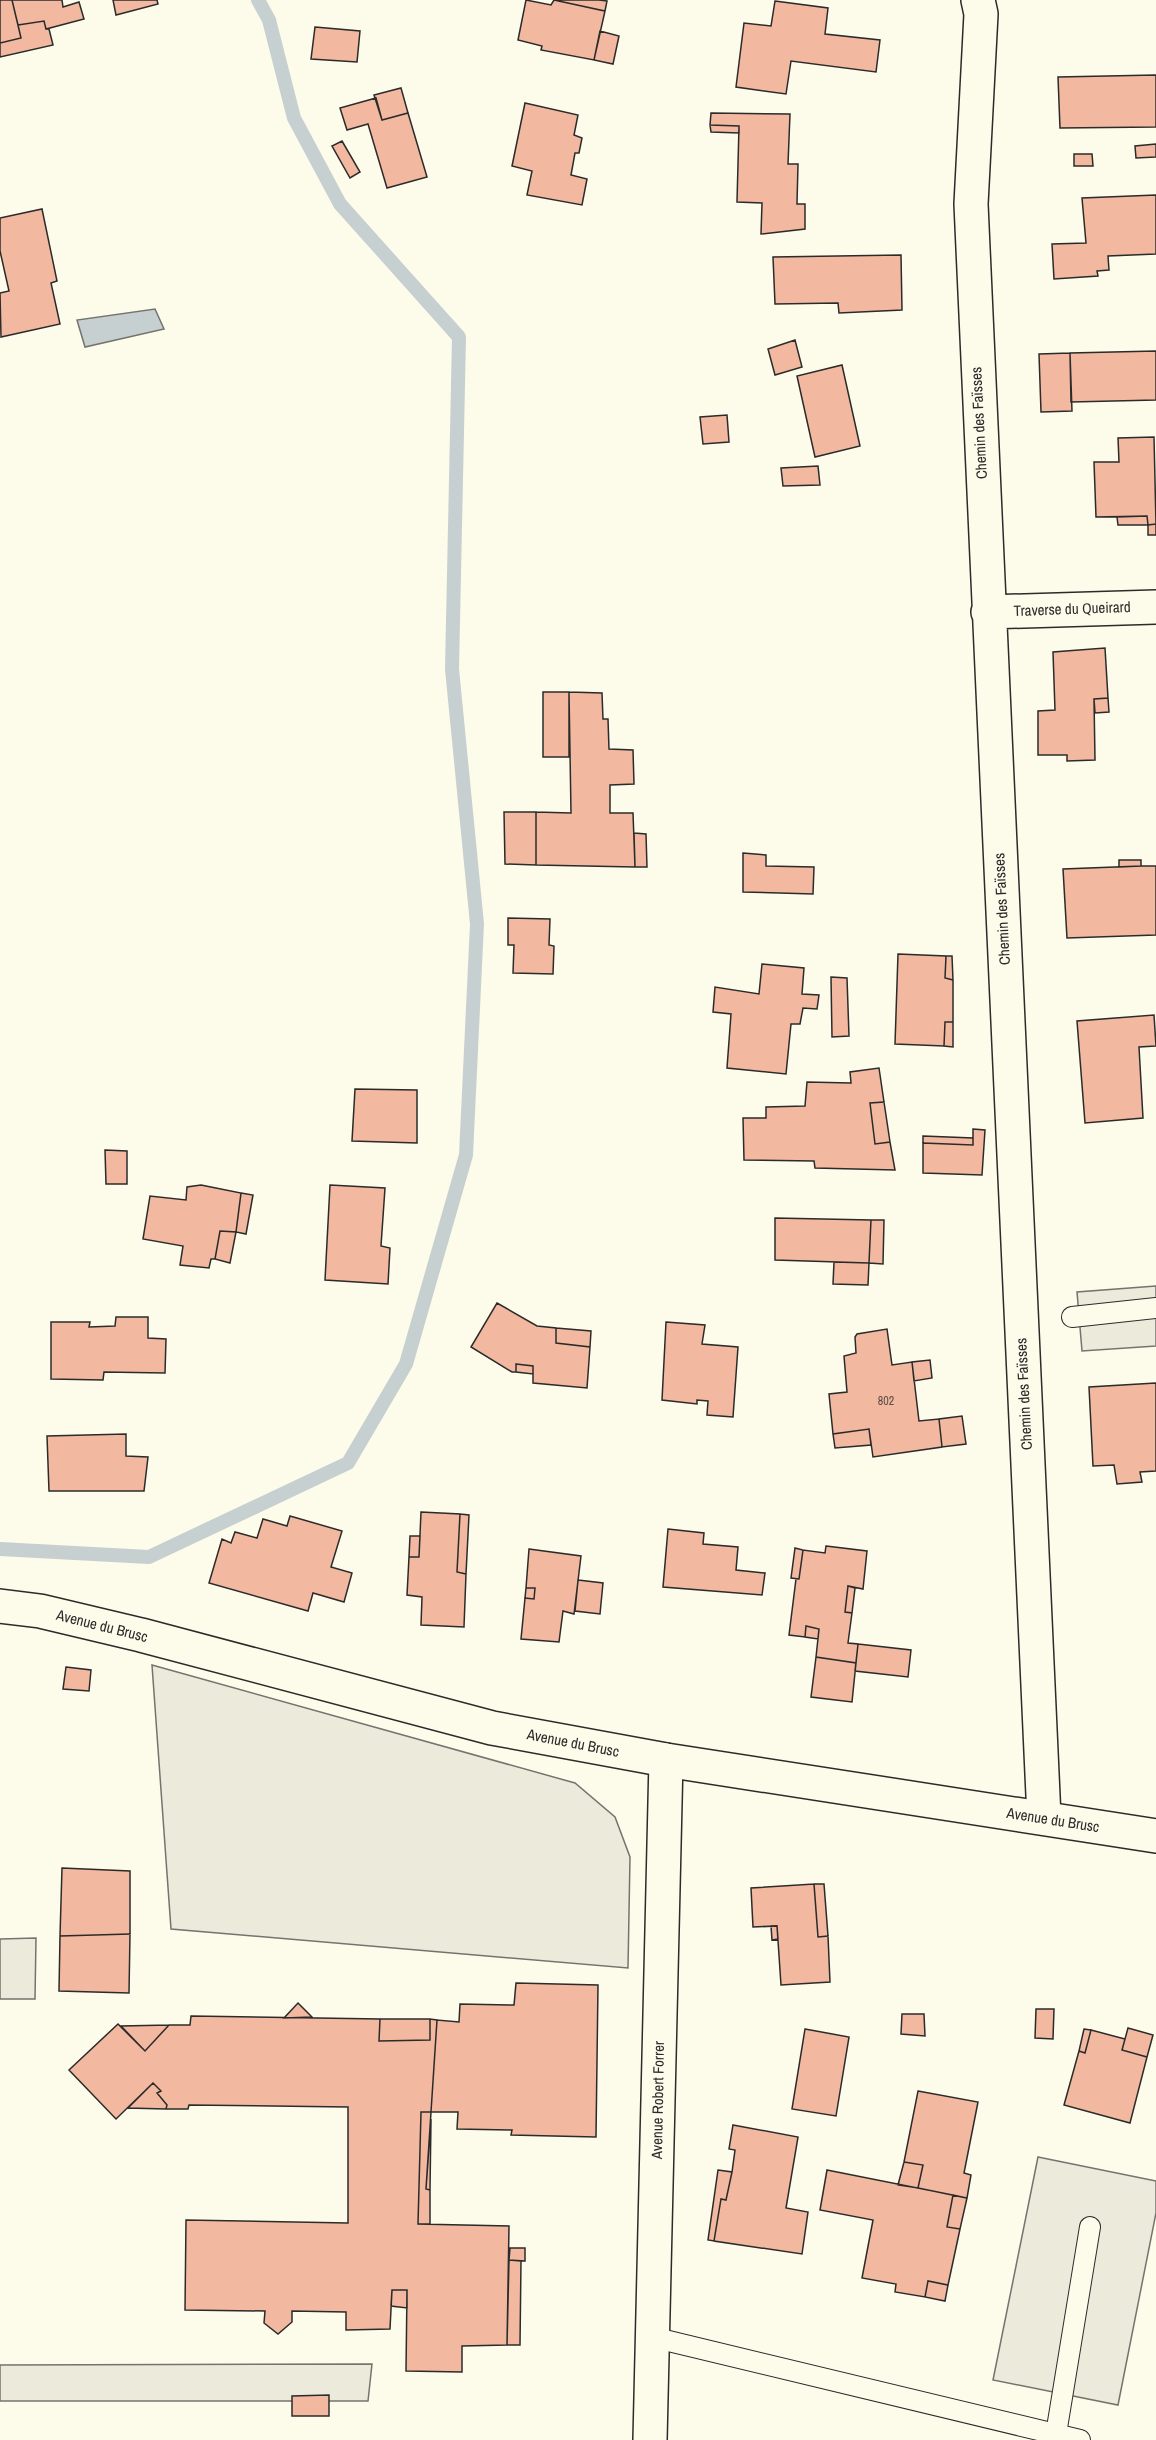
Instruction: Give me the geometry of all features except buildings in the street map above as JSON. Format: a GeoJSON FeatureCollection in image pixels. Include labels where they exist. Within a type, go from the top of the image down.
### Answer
{"type":"FeatureCollection","features":[{"type":"Feature","properties":{"kind":"street","name":"Chemin des Faïsses"},"geometry":{"type":"LineString","coordinates":[[978,0],[981,14],[971,204],[1044,1818]]}},
{"type":"Feature","properties":{"kind":"street","name":"Traverse du Queirard"},"geometry":{"type":"LineString","coordinates":[[988,612],[1156,607]]}},
{"type":"Feature","properties":{"kind":"street","name":"Avenue du Brusc"},"geometry":{"type":"LineString","coordinates":[[0,1606],[40,1611],[141,1635],[492,1728],[666,1760],[1156,1836]]}},
{"type":"Feature","properties":{"kind":"street","name":"Avenue Robert Forrer"},"geometry":{"type":"LineString","coordinates":[[650,2440],[666,1760]]}},
{"type":"Feature","properties":{"kind":"lane"},"geometry":{"type":"LineString","coordinates":[[1072,1317],[1156,1308]]}},
{"type":"Feature","properties":{"kind":"lane"},"geometry":{"type":"LineString","coordinates":[[1056,2434],[1090,2227]]}},
{"type":"Feature","properties":{"kind":"lane"},"geometry":{"type":"LineString","coordinates":[[652,2337],[1080,2440]]}},
{"type":"Feature","properties":{"kind":"shaded area"},"geometry":{"type":"Polygon","coordinates":[[[155,309],[164,329],[85,347],[77,320],[155,309]]]}},
{"type":"Feature","properties":{"kind":"shaded area"},"geometry":{"type":"Polygon","coordinates":[[[1156,1286],[1156,1346],[1082,1351],[1077,1292],[1156,1286]]]}},
{"type":"Feature","properties":{"kind":"shaded area"},"geometry":{"type":"Polygon","coordinates":[[[152,1665],[575,1783],[615,1817],[630,1857],[628,1968],[171,1929],[152,1665]]]}},
{"type":"Feature","properties":{"kind":"shaded area"},"geometry":{"type":"Polygon","coordinates":[[[36,1938],[35,1999],[0,1999],[0,1939],[36,1938]]]}},
{"type":"Feature","properties":{"kind":"shaded area"},"geometry":{"type":"Polygon","coordinates":[[[1038,2157],[1156,2181],[1156,2213],[1118,2405],[993,2380],[1038,2157]]]}},
{"type":"Feature","properties":{"kind":"shaded area"},"geometry":{"type":"Polygon","coordinates":[[[372,2364],[368,2401],[0,2401],[0,2365],[372,2364]]]}},
{"type":"Feature","properties":{"kind":"waterway"},"geometry":{"type":"LineString","coordinates":[[0,1549],[149,1557],[348,1463],[406,1364],[466,1155],[477,924],[452,669],[459,337],[340,204],[294,118],[269,20],[258,0]]}}]}
